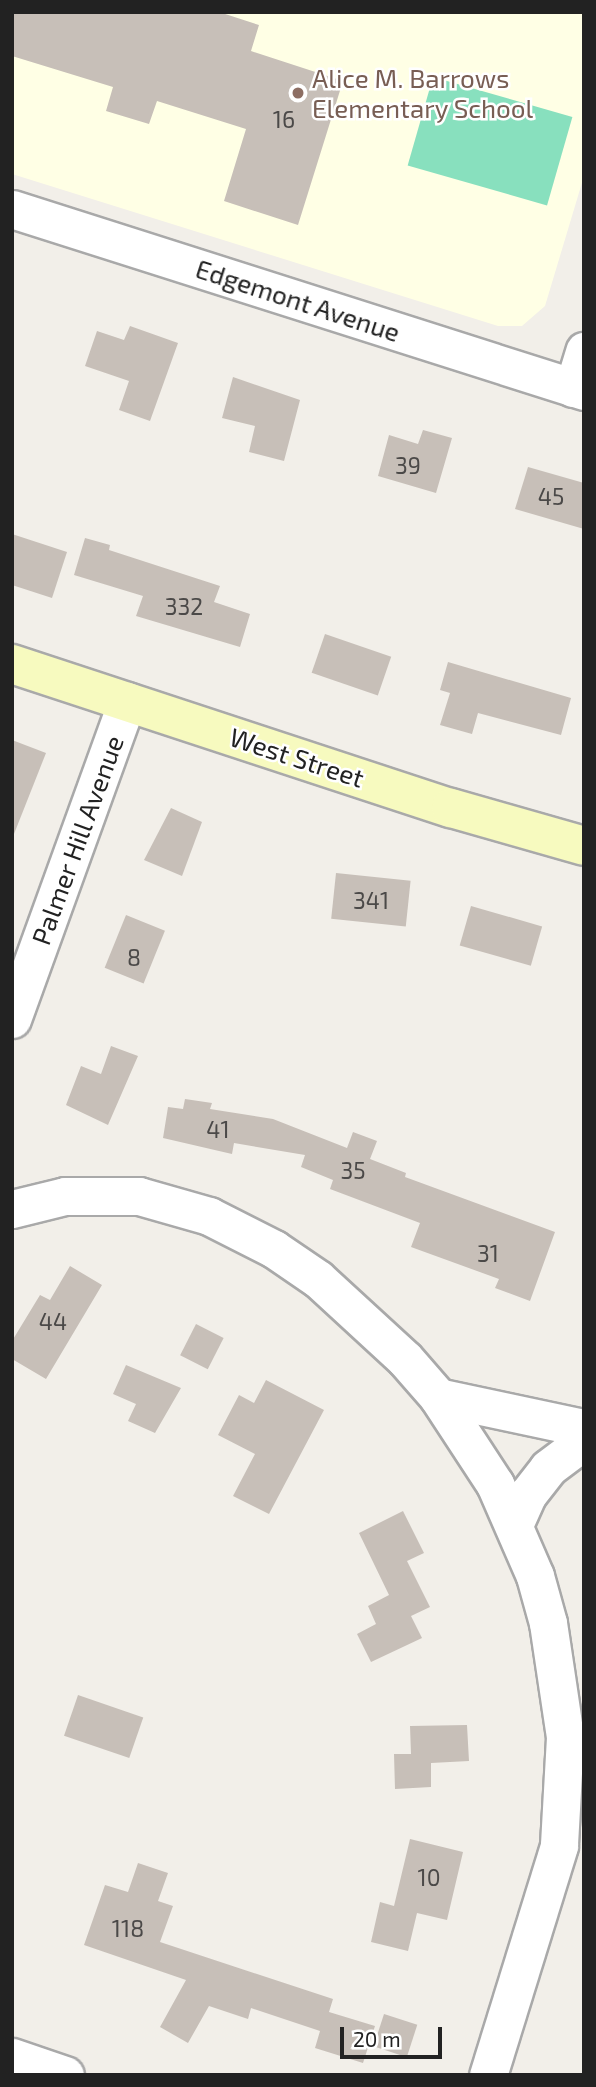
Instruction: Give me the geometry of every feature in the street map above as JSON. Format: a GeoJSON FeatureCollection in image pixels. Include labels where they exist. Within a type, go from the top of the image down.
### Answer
{"type":"FeatureCollection","features":[{"type":"Feature","properties":{"kind":"main road","name":"West Street"},"geometry":{"type":"LineString","coordinates":[[12,664],[451,808],[584,846]]}},
{"type":"Feature","properties":{"kind":"street","name":"Edgemont Avenue"},"geometry":{"type":"LineString","coordinates":[[12,209],[579,390]]}},
{"type":"Feature","properties":{"kind":"street"},"geometry":{"type":"LineString","coordinates":[[579,390],[584,351]]}},
{"type":"Feature","properties":{"kind":"street","name":"Palmer Hill Avenue"},"geometry":{"type":"LineString","coordinates":[[12,1019],[127,701]]}},
{"type":"Feature","properties":{"kind":"street"},"geometry":{"type":"LineString","coordinates":[[12,1209],[65,1196],[103,1194],[163,1201],[209,1216],[274,1249],[318,1279],[369,1322],[438,1397],[477,1454],[514,1525],[535,1576],[558,1671],[565,1737],[563,1794],[555,1858],[488,2075]]}},
{"type":"Feature","properties":{"kind":"street"},"geometry":{"type":"LineString","coordinates":[[438,1397],[584,1428]]}},
{"type":"Feature","properties":{"kind":"street"},"geometry":{"type":"LineString","coordinates":[[514,1525],[528,1494],[548,1468],[584,1441]]}},
{"type":"Feature","properties":{"kind":"street"},"geometry":{"type":"LineString","coordinates":[[12,2057],[65,2075]]}},
{"type":"Feature","properties":{"kind":"shaded area","name":"Alice M. Barrows Elementary School"},"geometry":{"type":"Polygon","coordinates":[[[12,12],[584,12],[584,176],[545,306],[522,326],[498,326],[12,174],[12,12]]]}},
{"type":"Feature","properties":{"kind":"green space"},"geometry":{"type":"Polygon","coordinates":[[[433,77],[572,117],[547,205],[408,165],[433,77]]]}},
{"type":"Feature","properties":{"kind":"building"},"geometry":{"type":"Polygon","coordinates":[[[12,12],[219,12],[259,25],[251,51],[343,81],[298,225],[224,201],[246,129],[157,101],[149,124],[106,111],[113,87],[12,56],[12,12]]]}},
{"type":"Feature","properties":{"kind":"building"},"geometry":{"type":"Polygon","coordinates":[[[130,326],[178,343],[150,421],[119,410],[129,381],[85,366],[97,331],[124,340],[130,326]]]}},
{"type":"Feature","properties":{"kind":"building"},"geometry":{"type":"Polygon","coordinates":[[[233,377],[300,400],[284,461],[249,452],[255,426],[222,418],[233,377]]]}},
{"type":"Feature","properties":{"kind":"building"},"geometry":{"type":"Polygon","coordinates":[[[423,430],[452,438],[436,493],[378,476],[389,435],[418,444],[423,430]]]}},
{"type":"Feature","properties":{"kind":"building"},"geometry":{"type":"Polygon","coordinates":[[[528,467],[584,483],[584,529],[515,509],[528,467]]]}},
{"type":"Feature","properties":{"kind":"building"},"geometry":{"type":"Polygon","coordinates":[[[12,534],[67,552],[52,598],[12,585],[12,534]]]}},
{"type":"Feature","properties":{"kind":"building"},"geometry":{"type":"Polygon","coordinates":[[[85,538],[110,545],[109,550],[220,586],[214,602],[250,614],[240,647],[136,616],[143,596],[74,575],[85,538]]]}},
{"type":"Feature","properties":{"kind":"building"},"geometry":{"type":"Polygon","coordinates":[[[325,634],[391,657],[378,696],[312,673],[325,634]]]}},
{"type":"Feature","properties":{"kind":"building"},"geometry":{"type":"Polygon","coordinates":[[[448,662],[571,698],[561,735],[478,713],[472,734],[440,725],[450,693],[440,690],[448,662]]]}},
{"type":"Feature","properties":{"kind":"building"},"geometry":{"type":"Polygon","coordinates":[[[12,740],[46,753],[14,834],[12,834],[12,740]]]}},
{"type":"Feature","properties":{"kind":"building"},"geometry":{"type":"Polygon","coordinates":[[[171,808],[202,822],[182,876],[144,860],[171,808]]]}},
{"type":"Feature","properties":{"kind":"building"},"geometry":{"type":"Polygon","coordinates":[[[336,873],[411,881],[406,927],[331,919],[336,873]]]}},
{"type":"Feature","properties":{"kind":"building"},"geometry":{"type":"Polygon","coordinates":[[[471,906],[542,926],[531,966],[460,945],[471,906]]]}},
{"type":"Feature","properties":{"kind":"building"},"geometry":{"type":"Polygon","coordinates":[[[126,915],[165,931],[144,984],[105,968],[126,915]]]}},
{"type":"Feature","properties":{"kind":"building"},"geometry":{"type":"Polygon","coordinates":[[[111,1046],[138,1056],[108,1125],[66,1105],[81,1066],[101,1074],[111,1046]]]}},
{"type":"Feature","properties":{"kind":"building"},"geometry":{"type":"Polygon","coordinates":[[[185,1099],[212,1103],[210,1109],[273,1119],[347,1148],[353,1132],[377,1141],[370,1159],[406,1173],[405,1177],[555,1232],[530,1301],[495,1288],[499,1279],[411,1247],[420,1223],[330,1189],[333,1180],[301,1167],[305,1155],[234,1143],[232,1154],[163,1138],[168,1107],[183,1109],[185,1099]]]}},
{"type":"Feature","properties":{"kind":"building"},"geometry":{"type":"Polygon","coordinates":[[[70,1266],[102,1285],[46,1379],[12,1359],[12,1341],[40,1295],[50,1300],[70,1266]]]}},
{"type":"Feature","properties":{"kind":"building"},"geometry":{"type":"Polygon","coordinates":[[[196,1324],[224,1338],[208,1369],[180,1355],[196,1324]]]}},
{"type":"Feature","properties":{"kind":"building"},"geometry":{"type":"Polygon","coordinates":[[[126,1365],[181,1388],[155,1433],[128,1421],[136,1404],[113,1394],[126,1365]]]}},
{"type":"Feature","properties":{"kind":"building"},"geometry":{"type":"Polygon","coordinates":[[[266,1380],[324,1410],[269,1514],[233,1496],[255,1454],[218,1435],[239,1395],[254,1403],[266,1380]]]}},
{"type":"Feature","properties":{"kind":"building"},"geometry":{"type":"Polygon","coordinates":[[[403,1511],[424,1553],[407,1561],[430,1607],[411,1616],[422,1638],[371,1662],[357,1634],[376,1624],[368,1606],[389,1595],[359,1533],[403,1511]]]}},
{"type":"Feature","properties":{"kind":"building"},"geometry":{"type":"Polygon","coordinates":[[[78,1695],[143,1717],[129,1758],[64,1736],[78,1695]]]}},
{"type":"Feature","properties":{"kind":"building"},"geometry":{"type":"Polygon","coordinates":[[[467,1725],[469,1761],[431,1763],[431,1787],[395,1789],[394,1754],[411,1754],[410,1726],[467,1725]]]}},
{"type":"Feature","properties":{"kind":"building"},"geometry":{"type":"Polygon","coordinates":[[[410,1839],[463,1852],[447,1920],[417,1913],[408,1951],[371,1942],[380,1902],[394,1906],[410,1839]]]}},
{"type":"Feature","properties":{"kind":"building"},"geometry":{"type":"Polygon","coordinates":[[[138,1863],[168,1873],[158,1901],[173,1906],[160,1942],[333,1999],[329,2012],[375,2026],[363,2063],[315,2048],[320,2031],[251,2008],[248,2019],[209,2006],[188,2043],[160,2027],[186,1980],[84,1945],[105,1885],[128,1892],[138,1863]]]}},
{"type":"Feature","properties":{"kind":"building"},"geometry":{"type":"Polygon","coordinates":[[[384,2014],[417,2025],[407,2057],[373,2046],[384,2014]]]}},
{"type":"Feature","properties":{"kind":"place","name":"Alice M. Barrows Elementary School"},"geometry":{"type":"Point","coordinates":[298,93]}}]}
